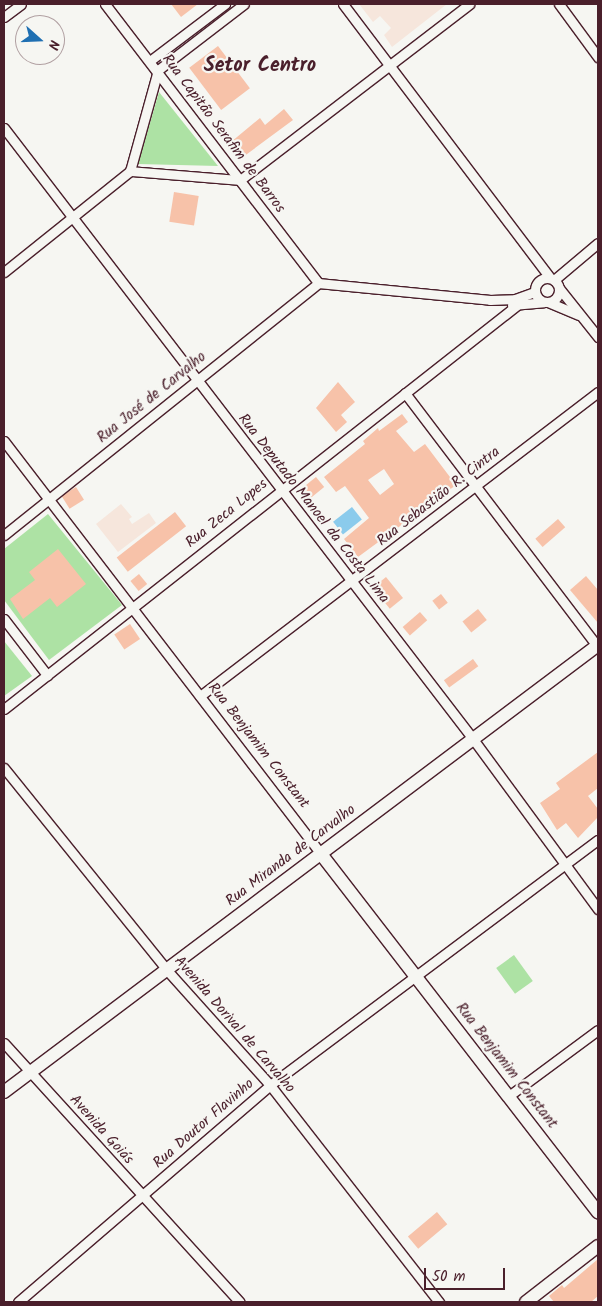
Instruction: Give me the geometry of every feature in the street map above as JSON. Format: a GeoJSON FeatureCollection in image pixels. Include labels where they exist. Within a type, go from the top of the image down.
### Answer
{"type":"FeatureCollection","features":[{"type":"Feature","properties":{"kind":"main road","name":"Rua Miranda de Carvalho"},"geometry":{"type":"LineString","coordinates":[[4,1092],[598,646]]}},
{"type":"Feature","properties":{"kind":"main road","name":"Rua Benjamim Constant"},"geometry":{"type":"LineString","coordinates":[[321,854],[510,1095],[598,1212]]}},
{"type":"Feature","properties":{"kind":"main road"},"geometry":{"type":"LineString","coordinates":[[526,1302],[598,1246]]}},
{"type":"Feature","properties":{"kind":"street"},"geometry":{"type":"LineString","coordinates":[[4,17],[21,4]]}},
{"type":"Feature","properties":{"kind":"street","name":"Rua Capitão Serafim de Barros"},"geometry":{"type":"LineString","coordinates":[[105,4],[151,60],[318,283]]}},
{"type":"Feature","properties":{"kind":"street"},"geometry":{"type":"LineString","coordinates":[[151,60],[224,4]]}},
{"type":"Feature","properties":{"kind":"street"},"geometry":{"type":"LineString","coordinates":[[4,272],[130,171],[158,70],[244,4]]}},
{"type":"Feature","properties":{"kind":"street"},"geometry":{"type":"LineString","coordinates":[[343,4],[598,337]]}},
{"type":"Feature","properties":{"kind":"street"},"geometry":{"type":"LineString","coordinates":[[130,171],[240,180],[468,4]]}},
{"type":"Feature","properties":{"kind":"street"},"geometry":{"type":"LineString","coordinates":[[559,4],[598,56]]}},
{"type":"Feature","properties":{"kind":"street","name":"Rua Deputado Manoel da Costa Lima"},"geometry":{"type":"LineString","coordinates":[[4,128],[473,739],[598,908]]}},
{"type":"Feature","properties":{"kind":"street"},"geometry":{"type":"LineString","coordinates":[[554,282],[598,243]]}},
{"type":"Feature","properties":{"kind":"street"},"geometry":{"type":"LineString","coordinates":[[490,300],[515,299],[534,292],[541,279],[554,282]]}},
{"type":"Feature","properties":{"kind":"street"},"geometry":{"type":"LineString","coordinates":[[318,283],[490,300],[516,306],[546,302],[556,298],[554,282]]}},
{"type":"Feature","properties":{"kind":"street","name":"Rua José de Carvalho"},"geometry":{"type":"LineString","coordinates":[[4,535],[318,283]]}},
{"type":"Feature","properties":{"kind":"street"},"geometry":{"type":"LineString","coordinates":[[534,292],[546,302],[584,318]]}},
{"type":"Feature","properties":{"kind":"street","name":"Rua Zeca Lopes"},"geometry":{"type":"LineString","coordinates":[[4,709],[133,609],[280,489],[516,306]]}},
{"type":"Feature","properties":{"kind":"street","name":"Rua Sebastião R. Cintra"},"geometry":{"type":"LineString","coordinates":[[200,696],[598,392]]}},
{"type":"Feature","properties":{"kind":"street"},"geometry":{"type":"LineString","coordinates":[[405,393],[598,646]]}},
{"type":"Feature","properties":{"kind":"street","name":"Rua Benjamim Constant"},"geometry":{"type":"LineString","coordinates":[[4,441],[321,854]]}},
{"type":"Feature","properties":{"kind":"street"},"geometry":{"type":"LineString","coordinates":[[4,619],[47,675]]}},
{"type":"Feature","properties":{"kind":"street","name":"Avenida Dorival de Carvalho"},"geometry":{"type":"LineString","coordinates":[[4,768],[166,969],[270,1085],[439,1302]]}},
{"type":"Feature","properties":{"kind":"street","name":"Rua Doutor Flavinho"},"geometry":{"type":"LineString","coordinates":[[18,1302],[270,1085],[598,840]]}},
{"type":"Feature","properties":{"kind":"street"},"geometry":{"type":"LineString","coordinates":[[510,1095],[598,1030]]}},
{"type":"Feature","properties":{"kind":"street","name":"Avenida Goiás"},"geometry":{"type":"LineString","coordinates":[[4,1043],[240,1302]]}},
{"type":"Feature","properties":{"kind":"shaded area"},"geometry":{"type":"Polygon","coordinates":[[[359,4],[447,4],[392,47],[384,35],[391,28],[380,16],[373,22],[359,4]]]}},
{"type":"Feature","properties":{"kind":"shaded area"},"geometry":{"type":"Polygon","coordinates":[[[121,504],[132,517],[129,519],[132,524],[149,513],[156,523],[118,552],[96,524],[121,504]]]}},
{"type":"Feature","properties":{"kind":"green space"},"geometry":{"type":"Polygon","coordinates":[[[159,92],[218,166],[138,164],[159,92]]]}},
{"type":"Feature","properties":{"kind":"green space"},"geometry":{"type":"Polygon","coordinates":[[[48,514],[122,605],[49,660],[4,600],[4,549],[48,514]]]}},
{"type":"Feature","properties":{"kind":"green space"},"geometry":{"type":"Polygon","coordinates":[[[4,641],[32,676],[4,696],[4,641]]]}},
{"type":"Feature","properties":{"kind":"green space"},"geometry":{"type":"Polygon","coordinates":[[[514,955],[533,981],[515,994],[496,968],[514,955]]]}},
{"type":"Feature","properties":{"kind":"water"},"geometry":{"type":"Polygon","coordinates":[[[352,507],[362,520],[343,534],[333,522],[352,507]]]}},
{"type":"Feature","properties":{"kind":"building"},"geometry":{"type":"Polygon","coordinates":[[[171,4],[198,4],[181,17],[171,4]]]}},
{"type":"Feature","properties":{"kind":"building"},"geometry":{"type":"Polygon","coordinates":[[[218,46],[250,88],[221,110],[189,68],[218,46]]]}},
{"type":"Feature","properties":{"kind":"building"},"geometry":{"type":"Polygon","coordinates":[[[284,109],[293,120],[243,157],[231,142],[260,118],[265,125],[284,109]]]}},
{"type":"Feature","properties":{"kind":"building"},"geometry":{"type":"Polygon","coordinates":[[[174,192],[199,196],[194,226],[169,222],[174,192]]]}},
{"type":"Feature","properties":{"kind":"building"},"geometry":{"type":"Polygon","coordinates":[[[338,382],[355,402],[341,415],[347,422],[336,432],[316,408],[338,382]]]}},
{"type":"Feature","properties":{"kind":"building"},"geometry":{"type":"Polygon","coordinates":[[[402,414],[408,422],[396,431],[414,452],[425,444],[456,485],[358,557],[344,539],[369,518],[345,486],[336,492],[324,477],[365,444],[363,441],[378,428],[379,431],[402,414]],[[384,469],[368,480],[380,495],[394,484],[384,469]]]}},
{"type":"Feature","properties":{"kind":"building"},"geometry":{"type":"Polygon","coordinates":[[[316,477],[324,487],[306,502],[297,492],[316,477]]]}},
{"type":"Feature","properties":{"kind":"building"},"geometry":{"type":"Polygon","coordinates":[[[76,487],[84,500],[70,509],[62,496],[76,487]]]}},
{"type":"Feature","properties":{"kind":"building"},"geometry":{"type":"Polygon","coordinates":[[[175,512],[186,526],[128,572],[117,558],[175,512]]]}},
{"type":"Feature","properties":{"kind":"building"},"geometry":{"type":"Polygon","coordinates":[[[558,519],[565,527],[543,547],[535,539],[558,519]]]}},
{"type":"Feature","properties":{"kind":"building"},"geometry":{"type":"Polygon","coordinates":[[[58,549],[86,584],[57,607],[50,598],[23,619],[10,599],[35,580],[29,572],[58,549]]]}},
{"type":"Feature","properties":{"kind":"building"},"geometry":{"type":"Polygon","coordinates":[[[139,574],[147,584],[139,591],[130,581],[139,574]]]}},
{"type":"Feature","properties":{"kind":"building"},"geometry":{"type":"Polygon","coordinates":[[[586,576],[598,590],[598,623],[570,590],[586,576]]]}},
{"type":"Feature","properties":{"kind":"building"},"geometry":{"type":"Polygon","coordinates":[[[386,577],[403,598],[390,609],[373,588],[386,577]]]}},
{"type":"Feature","properties":{"kind":"building"},"geometry":{"type":"Polygon","coordinates":[[[441,594],[448,603],[439,609],[432,601],[441,594]]]}},
{"type":"Feature","properties":{"kind":"building"},"geometry":{"type":"Polygon","coordinates":[[[478,609],[487,620],[471,632],[462,622],[478,609]]]}},
{"type":"Feature","properties":{"kind":"building"},"geometry":{"type":"Polygon","coordinates":[[[420,612],[427,620],[410,635],[403,627],[420,612]]]}},
{"type":"Feature","properties":{"kind":"building"},"geometry":{"type":"Polygon","coordinates":[[[130,624],[140,639],[124,650],[114,635],[130,624]]]}},
{"type":"Feature","properties":{"kind":"building"},"geometry":{"type":"Polygon","coordinates":[[[473,659],[478,666],[449,687],[444,680],[473,659]]]}},
{"type":"Feature","properties":{"kind":"building"},"geometry":{"type":"Polygon","coordinates":[[[598,752],[598,788],[588,796],[598,809],[598,817],[578,838],[566,823],[557,830],[540,803],[560,789],[556,783],[598,752]]]}},
{"type":"Feature","properties":{"kind":"building"},"geometry":{"type":"Polygon","coordinates":[[[437,1212],[447,1224],[418,1249],[408,1236],[437,1212]]]}},
{"type":"Feature","properties":{"kind":"building"},"geometry":{"type":"Polygon","coordinates":[[[598,1259],[598,1296],[591,1302],[554,1302],[549,1296],[562,1285],[564,1288],[598,1259]]]}},
{"type":"Feature","properties":{"kind":"district","name":"Setor Centro"},"geometry":{"type":"Point","coordinates":[260,66]}}]}
